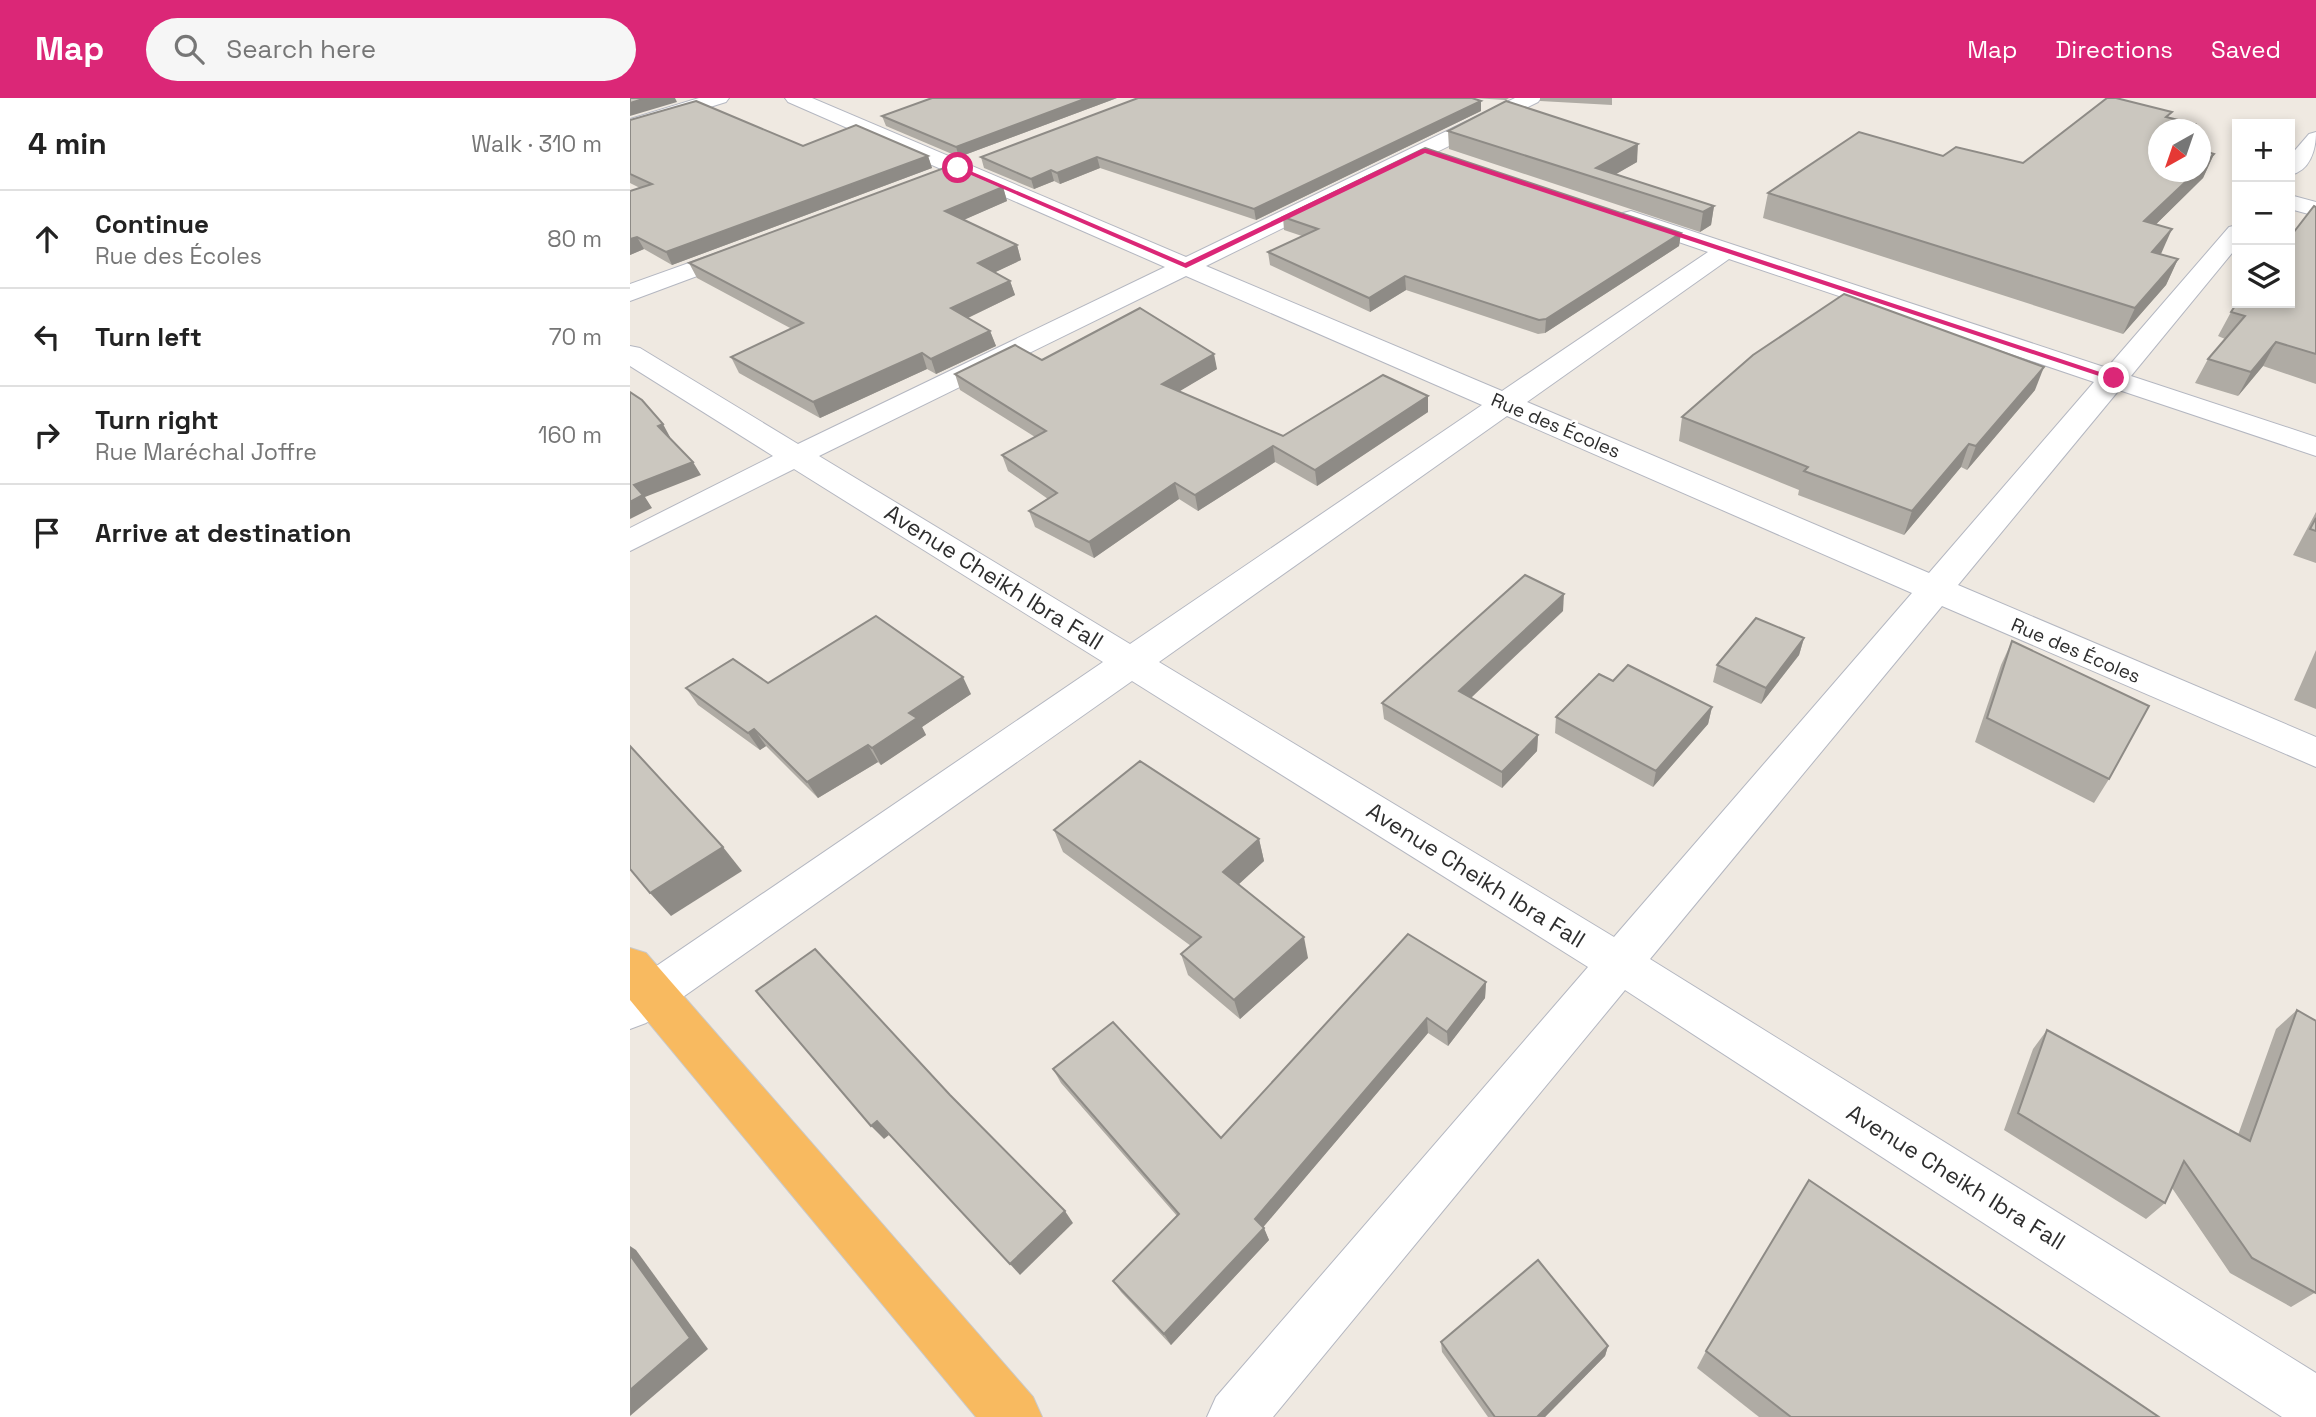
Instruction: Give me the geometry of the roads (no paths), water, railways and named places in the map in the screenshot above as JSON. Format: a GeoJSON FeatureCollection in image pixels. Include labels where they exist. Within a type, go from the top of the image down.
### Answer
{"type":"FeatureCollection","features":[{"type":"Feature","properties":{"kind":"highway"},"geometry":{"type":"LineString","coordinates":[[637,990],[1013,1417]]}},
{"type":"Feature","properties":{"kind":"street"},"geometry":{"type":"LineString","coordinates":[[630,126],[719,98]]}},
{"type":"Feature","properties":{"kind":"street","name":"Rue des Écoles"},"geometry":{"type":"LineString","coordinates":[[795,98],[2316,753]]}},
{"type":"Feature","properties":{"kind":"street"},"geometry":{"type":"LineString","coordinates":[[630,541],[798,455],[1531,98]]}},
{"type":"Feature","properties":{"kind":"street"},"geometry":{"type":"LineString","coordinates":[[2295,163],[2316,138]]}},
{"type":"Feature","properties":{"kind":"street"},"geometry":{"type":"LineString","coordinates":[[1425,151],[1451,159]]}},
{"type":"Feature","properties":{"kind":"street"},"geometry":{"type":"LineString","coordinates":[[2295,203],[2316,209]]}},
{"type":"Feature","properties":{"kind":"street"},"geometry":{"type":"LineString","coordinates":[[1608,211],[2316,447]]}},
{"type":"Feature","properties":{"kind":"street"},"geometry":{"type":"LineString","coordinates":[[1236,1417],[2232,238]]}},
{"type":"Feature","properties":{"kind":"street"},"geometry":{"type":"LineString","coordinates":[[630,293],[769,240]]}},
{"type":"Feature","properties":{"kind":"street"},"geometry":{"type":"LineString","coordinates":[[637,990],[1131,662],[1726,250]]}},
{"type":"Feature","properties":{"kind":"street","name":"Avenue Cheikh Ibra Fall"},"geometry":{"type":"LineString","coordinates":[[630,354],[1618,962],[2316,1406]]}}]}
